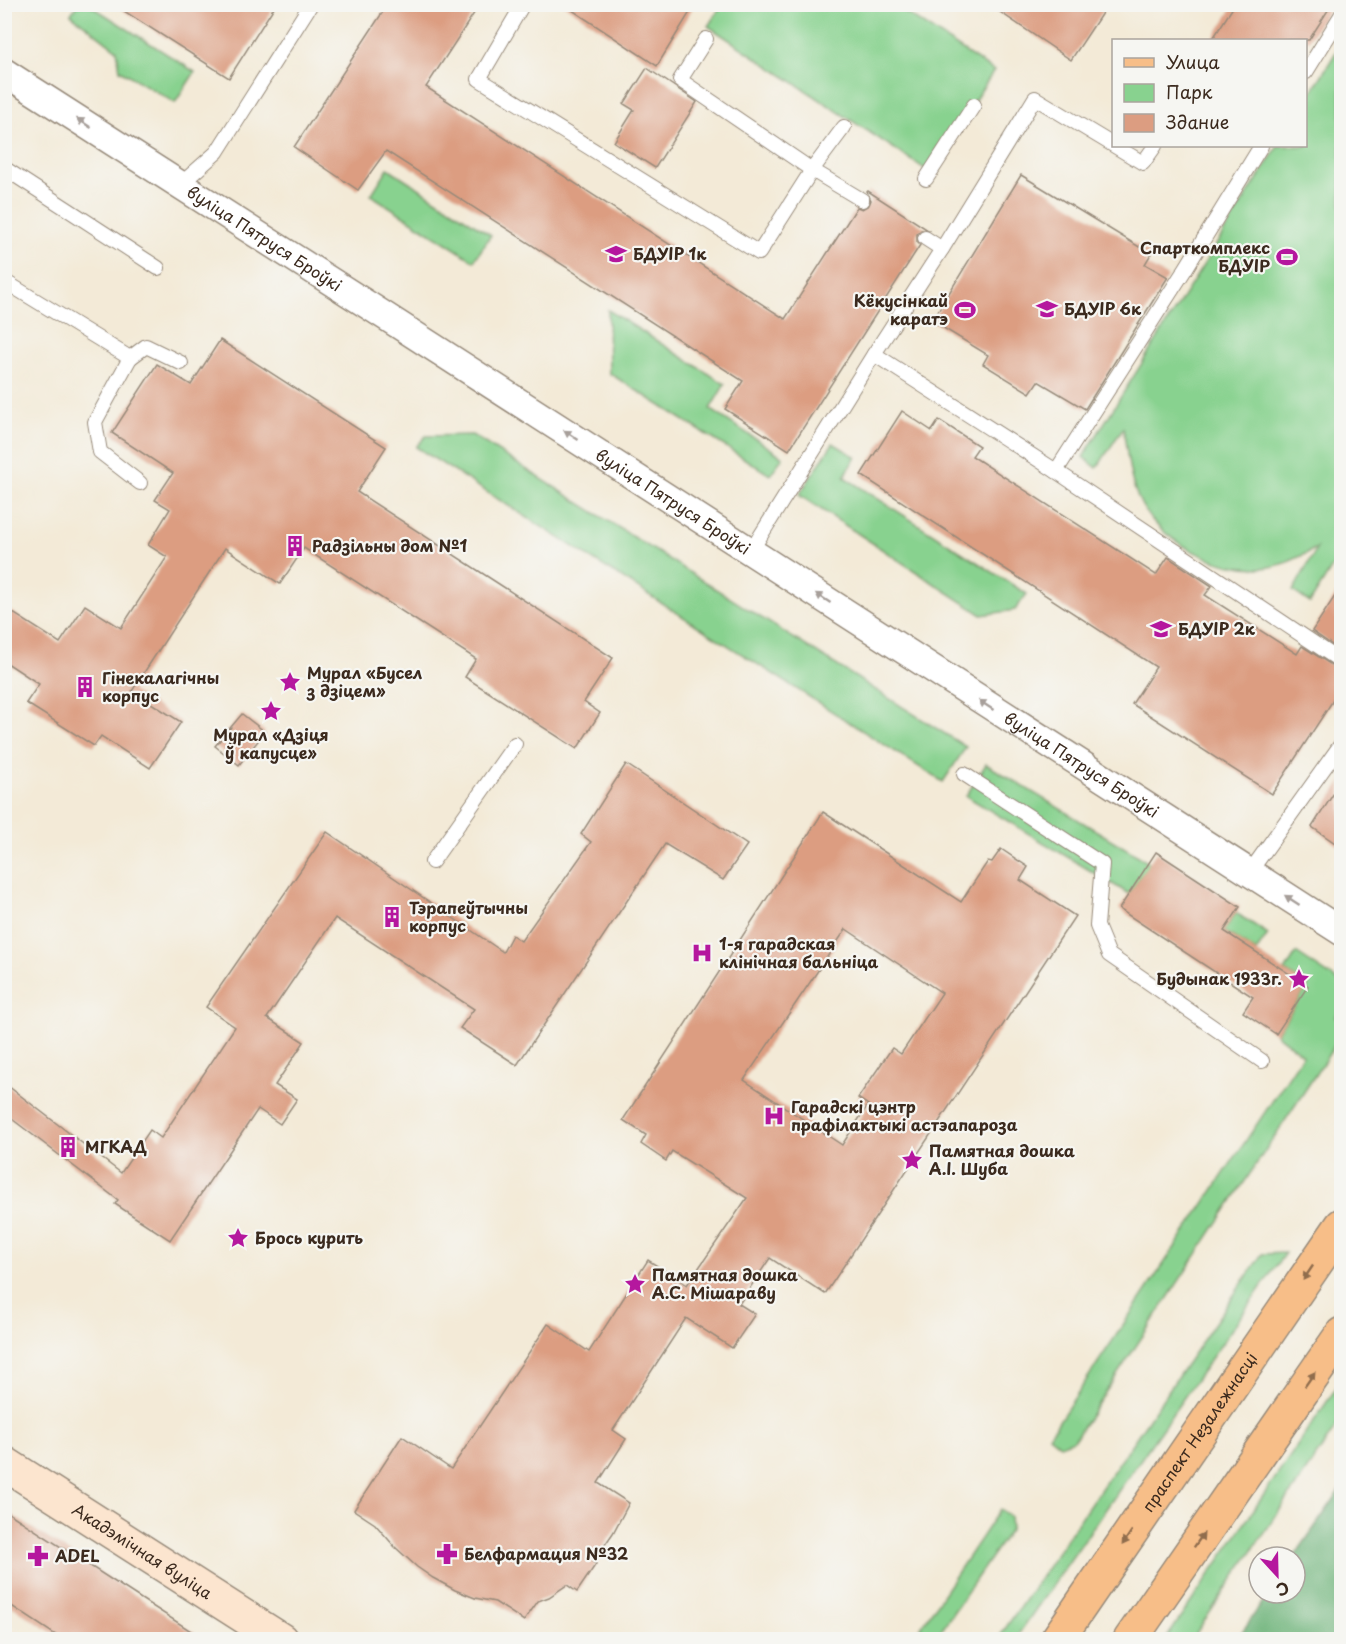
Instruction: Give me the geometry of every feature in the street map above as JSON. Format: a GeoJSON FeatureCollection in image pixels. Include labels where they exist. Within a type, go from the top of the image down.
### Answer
{"type":"FeatureCollection","features":[{"type":"Feature","properties":{"kind":"main road","name":"праспект Незалежнасці"},"geometry":{"type":"LineString","coordinates":[[1057,1640],[1341,1225]]}},
{"type":"Feature","properties":{"kind":"main road"},"geometry":{"type":"LineString","coordinates":[[1130,1640],[1341,1334]]}},
{"type":"Feature","properties":{"kind":"street","name":"вуліца Пятруся Броўкі"},"geometry":{"type":"LineString","coordinates":[[4,72],[751,550],[1002,716],[1341,932]]}},
{"type":"Feature","properties":{"kind":"street","name":"Акадэмічная вуліца"},"geometry":{"type":"LineString","coordinates":[[4,1462],[280,1640]]}},
{"type":"Feature","properties":{"kind":"lane"},"geometry":{"type":"LineString","coordinates":[[181,184],[217,152],[311,4]]}},
{"type":"Feature","properties":{"kind":"lane"},"geometry":{"type":"LineString","coordinates":[[523,4],[479,79],[759,253],[812,170],[844,127]]}},
{"type":"Feature","properties":{"kind":"lane"},"geometry":{"type":"LineString","coordinates":[[1307,69],[1341,14]]}},
{"type":"Feature","properties":{"kind":"lane"},"geometry":{"type":"LineString","coordinates":[[706,39],[680,80],[812,170],[862,200]]}},
{"type":"Feature","properties":{"kind":"lane"},"geometry":{"type":"LineString","coordinates":[[751,550],[1035,98],[1112,145]]}},
{"type":"Feature","properties":{"kind":"lane"},"geometry":{"type":"LineString","coordinates":[[926,179],[974,105]]}},
{"type":"Feature","properties":{"kind":"lane"},"geometry":{"type":"LineString","coordinates":[[1115,147],[1143,164],[1154,147]]}},
{"type":"Feature","properties":{"kind":"lane"},"geometry":{"type":"LineString","coordinates":[[1056,471],[1260,147]]}},
{"type":"Feature","properties":{"kind":"lane"},"geometry":{"type":"LineString","coordinates":[[4,168],[158,268]]}},
{"type":"Feature","properties":{"kind":"lane"},"geometry":{"type":"LineString","coordinates":[[925,238],[942,249]]}},
{"type":"Feature","properties":{"kind":"lane"},"geometry":{"type":"LineString","coordinates":[[4,281],[130,358]]}},
{"type":"Feature","properties":{"kind":"lane"},"geometry":{"type":"LineString","coordinates":[[140,483],[100,452],[95,422],[130,358],[146,346],[181,363]]}},
{"type":"Feature","properties":{"kind":"lane"},"geometry":{"type":"LineString","coordinates":[[874,354],[1056,471],[1341,662]]}},
{"type":"Feature","properties":{"kind":"lane"},"geometry":{"type":"LineString","coordinates":[[1249,873],[1341,743]]}},
{"type":"Feature","properties":{"kind":"lane"},"geometry":{"type":"LineString","coordinates":[[432,862],[515,744]]}},
{"type":"Feature","properties":{"kind":"lane"},"geometry":{"type":"LineString","coordinates":[[964,774],[1102,864],[1097,926],[1109,955],[1262,1061]]}},
{"type":"Feature","properties":{"kind":"green space"},"geometry":{"type":"Polygon","coordinates":[[[77,5],[90,5],[195,72],[175,103],[120,70],[117,50],[71,14],[77,5]]]}},
{"type":"Feature","properties":{"kind":"green space"},"geometry":{"type":"Polygon","coordinates":[[[722,5],[894,5],[994,71],[928,171],[708,26],[722,5]]]}},
{"type":"Feature","properties":{"kind":"green space","name":"Спарткомплекс БДУІР"},"geometry":{"type":"Polygon","coordinates":[[[1341,44],[1341,553],[1310,603],[1293,591],[1317,548],[1276,566],[1261,568],[1213,560],[1182,545],[1168,535],[1146,512],[1136,493],[1123,428],[1097,468],[1083,457],[1277,147],[1307,147],[1307,99],[1341,44]]]}},
{"type":"Feature","properties":{"kind":"green space"},"geometry":{"type":"Polygon","coordinates":[[[388,168],[491,235],[474,261],[371,195],[388,168]]]}},
{"type":"Feature","properties":{"kind":"green space"},"geometry":{"type":"Polygon","coordinates":[[[608,310],[725,384],[710,409],[783,457],[770,475],[609,373],[608,310]]]}},
{"type":"Feature","properties":{"kind":"green space"},"geometry":{"type":"Polygon","coordinates":[[[472,435],[966,747],[943,782],[416,447],[426,436],[472,435]]]}},
{"type":"Feature","properties":{"kind":"green space"},"geometry":{"type":"Polygon","coordinates":[[[833,443],[856,457],[844,477],[1027,594],[1015,610],[982,615],[799,495],[833,443]]]}},
{"type":"Feature","properties":{"kind":"green space"},"geometry":{"type":"Polygon","coordinates":[[[986,764],[1150,863],[1129,894],[966,796],[986,764]]]}},
{"type":"Feature","properties":{"kind":"green space"},"geometry":{"type":"Polygon","coordinates":[[[1236,913],[1268,934],[1256,952],[1224,931],[1236,913]]]}},
{"type":"Feature","properties":{"kind":"green space"},"geometry":{"type":"Polygon","coordinates":[[[1296,953],[1341,983],[1341,1008],[1336,1017],[1341,1021],[1341,1036],[1074,1440],[1060,1445],[1049,1436],[1303,1055],[1276,1034],[1308,986],[1285,971],[1296,953]]]}},
{"type":"Feature","properties":{"kind":"green space"},"geometry":{"type":"Polygon","coordinates":[[[1285,1253],[1015,1639],[998,1639],[1262,1254],[1285,1253]]]}},
{"type":"Feature","properties":{"kind":"green space"},"geometry":{"type":"Polygon","coordinates":[[[1341,1381],[1341,1420],[1256,1545],[1247,1545],[1247,1558],[1192,1639],[1166,1639],[1341,1381]]]}},
{"type":"Feature","properties":{"kind":"green space"},"geometry":{"type":"Polygon","coordinates":[[[1341,1489],[1341,1639],[1237,1639],[1261,1605],[1307,1605],[1307,1545],[1302,1545],[1341,1489]]]}},
{"type":"Feature","properties":{"kind":"green space"},"geometry":{"type":"Polygon","coordinates":[[[1000,1509],[1010,1517],[1011,1528],[935,1639],[913,1639],[1000,1509]]]}},
{"type":"Feature","properties":{"kind":"building"},"geometry":{"type":"Polygon","coordinates":[[[113,4],[276,4],[229,78],[113,4]]]}},
{"type":"Feature","properties":{"kind":"building"},"geometry":{"type":"Polygon","coordinates":[[[388,4],[480,4],[426,87],[785,319],[857,207],[862,209],[869,205],[871,200],[868,191],[928,230],[921,230],[917,234],[917,242],[920,245],[789,450],[725,409],[743,381],[386,151],[358,190],[294,147],[388,4]]]}},
{"type":"Feature","properties":{"kind":"building"},"geometry":{"type":"Polygon","coordinates":[[[563,4],[695,4],[657,66],[563,4]]]}},
{"type":"Feature","properties":{"kind":"building"},"geometry":{"type":"Polygon","coordinates":[[[988,4],[1108,4],[1071,60],[988,4]]]}},
{"type":"Feature","properties":{"kind":"building"},"geometry":{"type":"Polygon","coordinates":[[[1235,4],[1332,4],[1309,40],[1213,39],[1235,4]]]}},
{"type":"Feature","properties":{"kind":"building"},"geometry":{"type":"Polygon","coordinates":[[[647,68],[697,102],[655,168],[614,142],[634,110],[624,104],[647,68]]]}},
{"type":"Feature","properties":{"kind":"building"},"geometry":{"type":"Polygon","coordinates":[[[1021,175],[1151,254],[1145,264],[1168,277],[1085,409],[1038,381],[1030,393],[983,364],[988,355],[932,321],[1021,175]]]}},
{"type":"Feature","properties":{"kind":"building","name":"Радзільны дом №1"},"geometry":{"type":"Polygon","coordinates":[[[220,340],[386,447],[357,492],[613,658],[584,702],[600,713],[577,749],[465,677],[476,659],[304,548],[280,584],[225,548],[132,691],[181,722],[150,768],[101,736],[94,746],[26,703],[39,684],[4,661],[4,607],[60,643],[85,605],[121,628],[167,557],[148,545],[170,509],[155,500],[173,473],[112,433],[157,364],[191,385],[220,340]]]}},
{"type":"Feature","properties":{"kind":"building"},"geometry":{"type":"Polygon","coordinates":[[[902,411],[932,431],[939,420],[979,446],[972,456],[1156,575],[1168,557],[1212,586],[1205,595],[1297,654],[1302,646],[1341,671],[1341,688],[1272,794],[1132,704],[1156,667],[861,475],[902,411]]]}},
{"type":"Feature","properties":{"kind":"building"},"geometry":{"type":"Polygon","coordinates":[[[1341,587],[1341,651],[1312,631],[1341,587]]]}},
{"type":"Feature","properties":{"kind":"building"},"geometry":{"type":"Polygon","coordinates":[[[242,714],[265,732],[239,765],[215,746],[242,714]]]}},
{"type":"Feature","properties":{"kind":"building","name":"Тэрапеўтычны корпус"},"geometry":{"type":"Polygon","coordinates":[[[626,764],[747,845],[723,880],[665,844],[517,1065],[460,1028],[474,1009],[335,918],[267,1018],[304,1042],[275,1085],[297,1099],[280,1124],[258,1109],[170,1240],[115,1204],[118,1200],[4,1113],[4,1083],[121,1173],[150,1130],[161,1138],[235,1027],[206,1007],[327,832],[503,952],[512,935],[521,941],[591,842],[581,834],[626,764]]]}},
{"type":"Feature","properties":{"kind":"building"},"geometry":{"type":"Polygon","coordinates":[[[1341,782],[1341,847],[1312,827],[1341,782]]]}},
{"type":"Feature","properties":{"kind":"building"},"geometry":{"type":"Polygon","coordinates":[[[823,812],[961,902],[988,861],[992,862],[1001,849],[1028,867],[1020,880],[1075,916],[825,1294],[770,1258],[739,1304],[755,1314],[732,1348],[686,1318],[613,1430],[626,1439],[598,1483],[629,1503],[613,1533],[593,1562],[596,1564],[577,1592],[567,1585],[549,1597],[538,1601],[524,1621],[495,1602],[475,1598],[433,1578],[395,1547],[375,1524],[354,1510],[402,1436],[451,1469],[548,1324],[589,1352],[648,1260],[687,1285],[747,1198],[672,1151],[666,1161],[641,1144],[646,1135],[623,1120],[823,812]],[[846,929],[744,1080],[842,1145],[868,1105],[858,1098],[892,1048],[901,1054],[942,993],[846,929]]]}},
{"type":"Feature","properties":{"kind":"building"},"geometry":{"type":"Polygon","coordinates":[[[1156,852],[1240,907],[1224,931],[1308,986],[1276,1034],[1243,1012],[1253,997],[1119,909],[1156,852]]]}},
{"type":"Feature","properties":{"kind":"building"},"geometry":{"type":"Polygon","coordinates":[[[4,1510],[205,1640],[63,1640],[7,1603],[4,1597],[4,1510]]]}},
{"type":"Feature","properties":{"kind":"place","name":"БДУІР 1к"},"geometry":{"type":"Point","coordinates":[616,254]}},
{"type":"Feature","properties":{"kind":"place","name":"Спарткомплекс БДУІР"},"geometry":{"type":"Point","coordinates":[1287,257]}},
{"type":"Feature","properties":{"kind":"place","name":"БДУІР 6к"},"geometry":{"type":"Point","coordinates":[1047,309]}},
{"type":"Feature","properties":{"kind":"place","name":"Кёкусінкай каратэ"},"geometry":{"type":"Point","coordinates":[965,310]}},
{"type":"Feature","properties":{"kind":"place","name":"Радзільны дом №1"},"geometry":{"type":"Point","coordinates":[295,546]}},
{"type":"Feature","properties":{"kind":"place","name":"БДУІР 2к"},"geometry":{"type":"Point","coordinates":[1161,629]}},
{"type":"Feature","properties":{"kind":"place","name":"Мурал «Бусел з дзіцем»"},"geometry":{"type":"Point","coordinates":[290,682]}},
{"type":"Feature","properties":{"kind":"place","name":"Гінекалагічны корпус"},"geometry":{"type":"Point","coordinates":[85,687]}},
{"type":"Feature","properties":{"kind":"place","name":"Мурал «Дзіця ў капусце»"},"geometry":{"type":"Point","coordinates":[271,711]}},
{"type":"Feature","properties":{"kind":"place","name":"Тэрапеўтычны корпус"},"geometry":{"type":"Point","coordinates":[392,917]}},
{"type":"Feature","properties":{"kind":"place","name":"1-я гарадская клінічная бальніца"},"geometry":{"type":"Point","coordinates":[702,953]}},
{"type":"Feature","properties":{"kind":"place","name":"Будынак 1933г."},"geometry":{"type":"Point","coordinates":[1299,979]}},
{"type":"Feature","properties":{"kind":"place","name":"Гарадскі цэнтр прафілактыкі астэапароза"},"geometry":{"type":"Point","coordinates":[774,1116]}},
{"type":"Feature","properties":{"kind":"place","name":"МГКАД"},"geometry":{"type":"Point","coordinates":[68,1147]}},
{"type":"Feature","properties":{"kind":"place","name":"Памятная дошка А.І. Шуба"},"geometry":{"type":"Point","coordinates":[912,1160]}},
{"type":"Feature","properties":{"kind":"place","name":"Брось курить"},"geometry":{"type":"Point","coordinates":[238,1238]}},
{"type":"Feature","properties":{"kind":"place","name":"Памятная дошка А.С. Мішараву"},"geometry":{"type":"Point","coordinates":[635,1284]}},
{"type":"Feature","properties":{"kind":"place","name":"Белфармация №32"},"geometry":{"type":"Point","coordinates":[447,1554]}},
{"type":"Feature","properties":{"kind":"place","name":"ADEL"},"geometry":{"type":"Point","coordinates":[38,1556]}}]}
